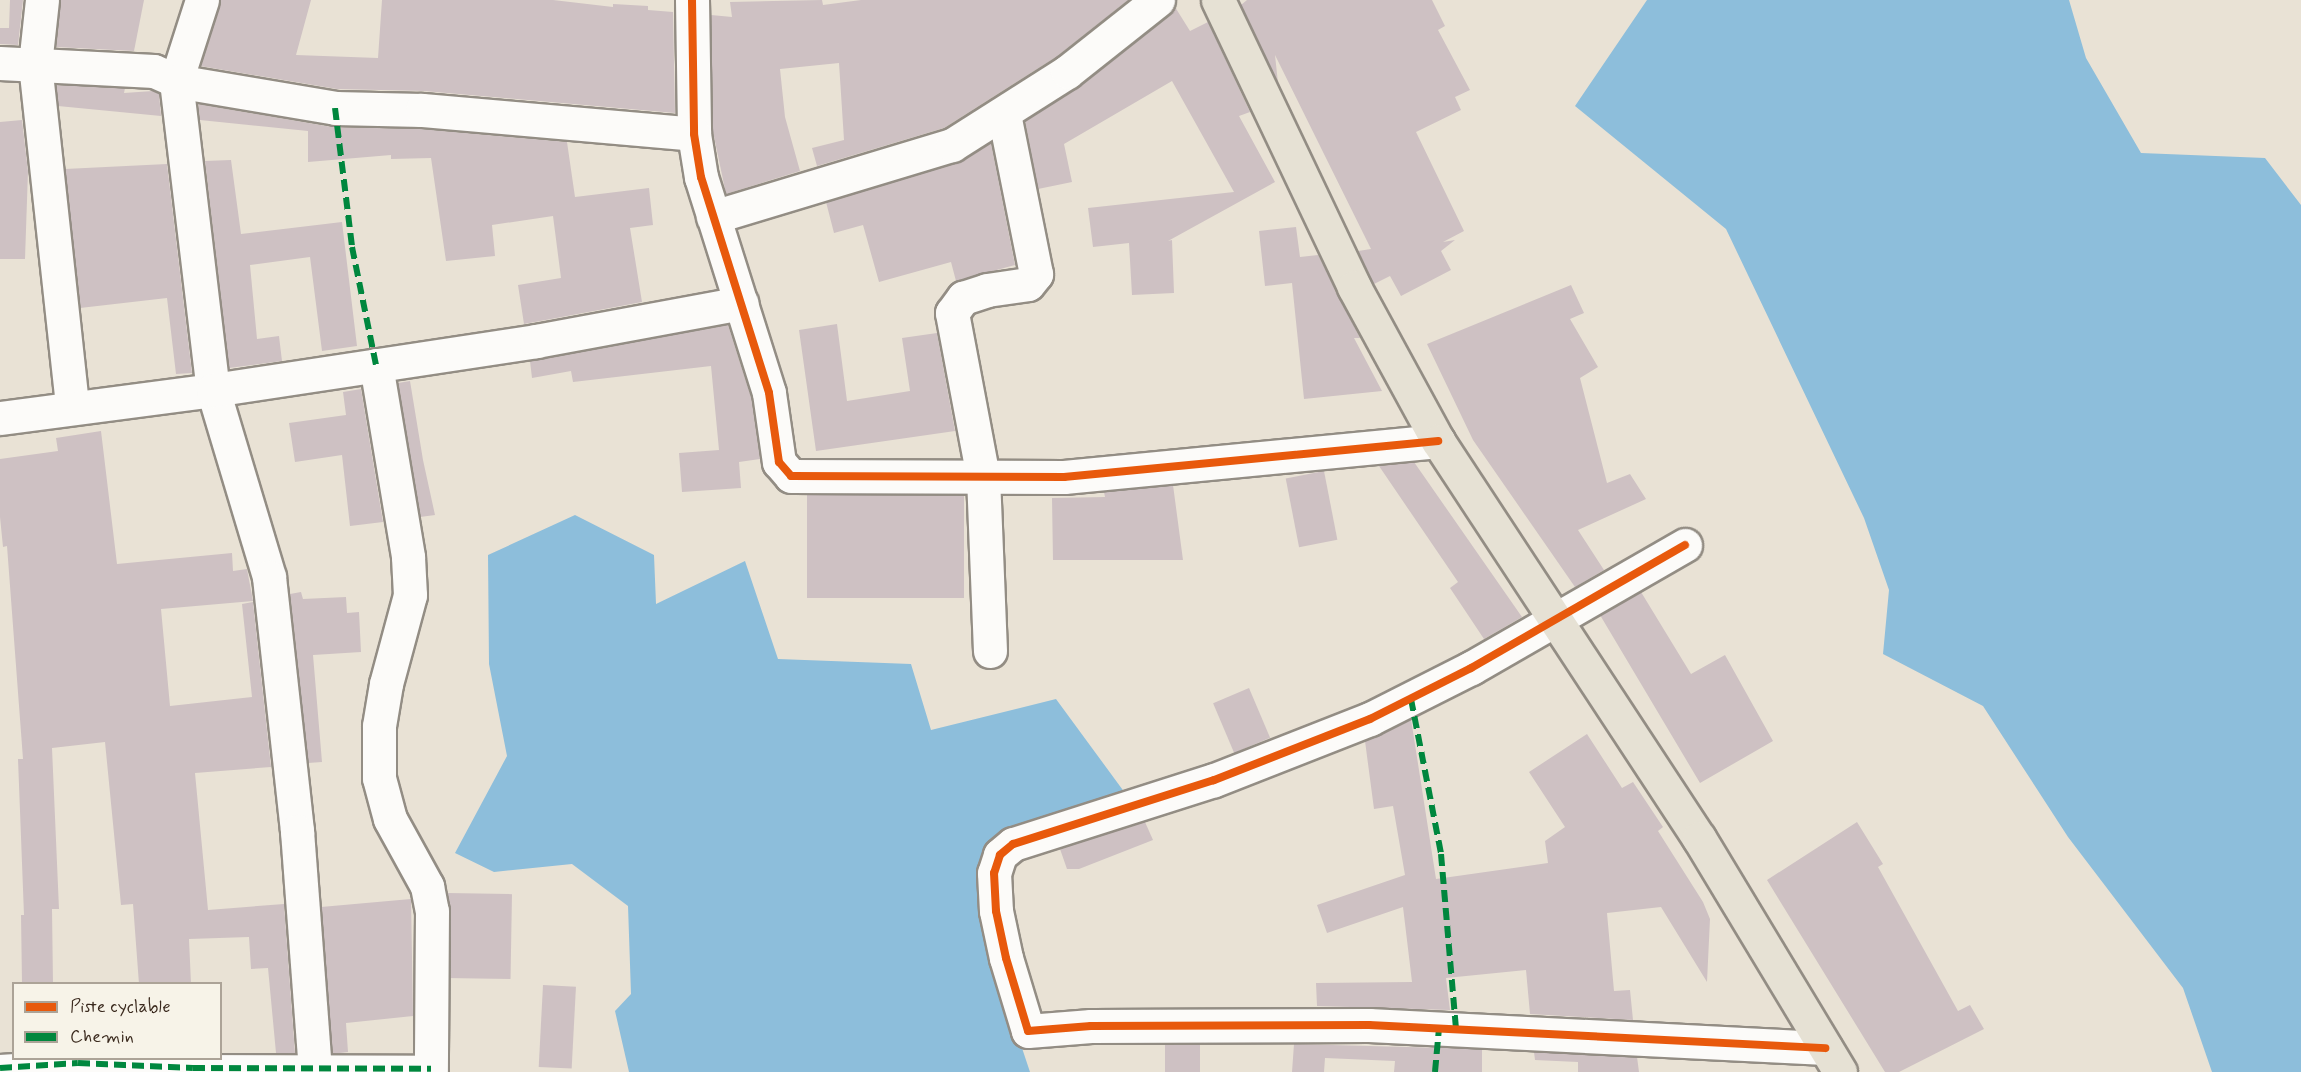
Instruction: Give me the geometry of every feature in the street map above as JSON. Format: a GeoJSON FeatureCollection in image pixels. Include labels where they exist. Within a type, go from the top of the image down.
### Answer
{"type":"FeatureCollection","features":[{"type":"Feature","properties":{"kind":"main road"},"geometry":{"type":"LineString","coordinates":[[1218,0],[1354,286],[1438,441],[1699,838],[1832,1060]]}},
{"type":"Feature","properties":{"kind":"street"},"geometry":{"type":"LineString","coordinates":[[42,0],[35,64],[72,406]]}},
{"type":"Feature","properties":{"kind":"street"},"geometry":{"type":"LineString","coordinates":[[202,0],[176,81],[213,390],[269,577],[297,831],[315,1070]]}},
{"type":"Feature","properties":{"kind":"street"},"geometry":{"type":"LineString","coordinates":[[692,0],[694,134],[713,218],[769,393],[779,462],[790,476],[1064,477],[1438,441]]}},
{"type":"Feature","properties":{"kind":"street"},"geometry":{"type":"LineString","coordinates":[[713,218],[952,145],[1067,72],[1158,0]]}},
{"type":"Feature","properties":{"kind":"street"},"geometry":{"type":"LineString","coordinates":[[0,63],[154,71],[176,81],[335,108],[422,111],[694,134]]}},
{"type":"Feature","properties":{"kind":"street"},"geometry":{"type":"LineString","coordinates":[[990,651],[983,477],[952,313],[963,298],[987,290],[1028,284],[1036,274],[1004,114]]}},
{"type":"Feature","properties":{"kind":"street"},"geometry":{"type":"LineString","coordinates":[[0,418],[72,406],[213,390],[376,365],[742,303]]}},
{"type":"Feature","properties":{"kind":"street"},"geometry":{"type":"LineString","coordinates":[[0,1068],[78,1062],[315,1070],[431,1070],[432,911],[428,886],[390,819],[379,778],[379,726],[386,684],[410,595],[408,557],[376,365]]}},
{"type":"Feature","properties":{"kind":"street"},"geometry":{"type":"LineString","coordinates":[[1685,545],[1554,617],[1471,668],[1370,719],[1214,780],[1013,844],[1000,855],[994,873],[996,910],[1028,1031],[1091,1026],[1369,1025],[1832,1060]]}},
{"type":"Feature","properties":{"kind":"water"},"geometry":{"type":"Polygon","coordinates":[[[1647,0],[2069,0],[2086,58],[2141,153],[2265,158],[2301,205],[2301,1072],[2212,1072],[2183,988],[2068,837],[1983,706],[1883,654],[1889,590],[1864,518],[1726,229],[1575,106],[1647,0]]]}},
{"type":"Feature","properties":{"kind":"water"},"geometry":{"type":"Polygon","coordinates":[[[575,515],[654,555],[656,604],[745,561],[778,659],[911,664],[931,730],[1056,699],[1125,793],[987,851],[1012,1018],[1030,1072],[629,1072],[615,1011],[631,994],[628,906],[572,864],[494,872],[455,853],[507,756],[489,664],[488,555],[575,515]]]}},
{"type":"Feature","properties":{"kind":"building"},"geometry":{"type":"Polygon","coordinates":[[[10,0],[23,0],[18,45],[0,44],[0,28],[9,28],[10,0]]]}},
{"type":"Feature","properties":{"kind":"building"},"geometry":{"type":"Polygon","coordinates":[[[60,0],[144,0],[134,51],[56,47],[60,0]]]}},
{"type":"Feature","properties":{"kind":"building"},"geometry":{"type":"Polygon","coordinates":[[[220,0],[311,0],[296,55],[378,58],[382,0],[553,0],[613,7],[613,4],[648,6],[648,10],[673,12],[675,113],[424,91],[337,89],[200,66],[220,0]]]}},
{"type":"Feature","properties":{"kind":"building"},"geometry":{"type":"Polygon","coordinates":[[[822,0],[823,5],[861,0],[1128,0],[1056,57],[944,128],[817,166],[812,148],[844,140],[839,63],[780,69],[785,117],[800,171],[726,194],[713,132],[711,15],[732,17],[730,2],[822,0]]]}},
{"type":"Feature","properties":{"kind":"building"},"geometry":{"type":"Polygon","coordinates":[[[1247,0],[1432,0],[1445,26],[1438,30],[1470,90],[1455,97],[1461,110],[1416,132],[1464,231],[1443,242],[1455,240],[1441,251],[1451,270],[1401,296],[1390,276],[1374,284],[1358,251],[1371,249],[1275,55],[1278,83],[1241,5],[1247,0]]]}},
{"type":"Feature","properties":{"kind":"building"},"geometry":{"type":"Polygon","coordinates":[[[1175,7],[1190,31],[1208,22],[1250,112],[1239,116],[1275,182],[1168,241],[1172,240],[1174,293],[1132,295],[1129,243],[1093,247],[1088,208],[1234,192],[1172,81],[1064,144],[1072,182],[1038,189],[1025,121],[1079,87],[1175,7]]]}},
{"type":"Feature","properties":{"kind":"building"},"geometry":{"type":"Polygon","coordinates":[[[56,85],[125,88],[124,93],[153,91],[159,94],[161,116],[58,106],[56,85]]]}},
{"type":"Feature","properties":{"kind":"building"},"geometry":{"type":"Polygon","coordinates":[[[198,104],[332,127],[421,129],[567,142],[575,197],[649,188],[653,225],[630,228],[642,302],[524,324],[518,285],[561,278],[553,216],[492,225],[495,256],[446,261],[431,158],[391,159],[391,155],[308,162],[308,131],[200,120],[198,104]]]}},
{"type":"Feature","properties":{"kind":"building"},"geometry":{"type":"Polygon","coordinates":[[[22,120],[28,171],[25,259],[0,259],[0,122],[22,120]]]}},
{"type":"Feature","properties":{"kind":"building"},"geometry":{"type":"Polygon","coordinates":[[[991,143],[1015,265],[956,281],[951,262],[879,282],[863,225],[834,233],[826,202],[957,163],[991,143]]]}},
{"type":"Feature","properties":{"kind":"building"},"geometry":{"type":"Polygon","coordinates":[[[231,160],[241,234],[342,222],[357,346],[322,351],[310,257],[250,265],[257,339],[279,336],[282,361],[229,368],[205,161],[231,160]]]}},
{"type":"Feature","properties":{"kind":"building"},"geometry":{"type":"Polygon","coordinates":[[[167,164],[192,373],[176,374],[167,298],[80,308],[65,169],[167,164]]]}},
{"type":"Feature","properties":{"kind":"building"},"geometry":{"type":"Polygon","coordinates":[[[1296,227],[1300,257],[1318,255],[1360,338],[1354,338],[1382,391],[1304,399],[1292,283],[1265,286],[1259,231],[1296,227]]]}},
{"type":"Feature","properties":{"kind":"building"},"geometry":{"type":"Polygon","coordinates":[[[1571,285],[1584,313],[1570,319],[1598,367],[1580,378],[1607,483],[1630,474],[1646,499],[1578,530],[1604,570],[1575,587],[1473,440],[1427,344],[1571,285]]]}},
{"type":"Feature","properties":{"kind":"building"},"geometry":{"type":"Polygon","coordinates":[[[837,324],[847,401],[910,391],[902,338],[937,333],[955,431],[816,451],[799,330],[837,324]]]}},
{"type":"Feature","properties":{"kind":"building"},"geometry":{"type":"Polygon","coordinates":[[[728,325],[751,397],[760,459],[739,462],[741,488],[682,492],[679,453],[719,450],[711,366],[573,382],[571,371],[532,378],[530,361],[728,325]]]}},
{"type":"Feature","properties":{"kind":"building"},"geometry":{"type":"Polygon","coordinates":[[[410,381],[435,515],[420,517],[398,383],[410,381]]]}},
{"type":"Feature","properties":{"kind":"building"},"geometry":{"type":"Polygon","coordinates":[[[361,389],[383,522],[350,526],[342,455],[295,462],[289,423],[346,415],[343,392],[361,389]]]}},
{"type":"Feature","properties":{"kind":"building"},"geometry":{"type":"Polygon","coordinates":[[[101,431],[117,564],[232,553],[233,571],[247,569],[253,601],[161,609],[170,706],[252,697],[242,604],[253,602],[271,767],[195,773],[208,910],[284,904],[295,1053],[276,1053],[268,968],[251,969],[249,937],[189,939],[191,982],[139,982],[133,904],[121,905],[105,742],[52,748],[59,909],[52,909],[53,982],[22,982],[21,915],[24,915],[18,759],[23,759],[7,546],[3,547],[0,517],[0,459],[58,451],[56,438],[101,431]]]}},
{"type":"Feature","properties":{"kind":"building"},"geometry":{"type":"Polygon","coordinates":[[[1414,462],[1522,617],[1484,639],[1450,588],[1458,582],[1379,466],[1414,462]]]}},
{"type":"Feature","properties":{"kind":"building"},"geometry":{"type":"Polygon","coordinates":[[[1324,471],[1337,540],[1299,547],[1286,478],[1324,471]]]}},
{"type":"Feature","properties":{"kind":"building"},"geometry":{"type":"Polygon","coordinates":[[[1173,485],[1183,560],[1053,560],[1052,498],[1105,497],[1104,492],[1173,485]]]}},
{"type":"Feature","properties":{"kind":"building"},"geometry":{"type":"Polygon","coordinates":[[[807,495],[964,495],[964,598],[807,598],[807,495]]]}},
{"type":"Feature","properties":{"kind":"building"},"geometry":{"type":"Polygon","coordinates":[[[301,592],[303,599],[346,597],[347,613],[359,612],[361,652],[313,655],[322,762],[308,763],[290,594],[301,592]]]}},
{"type":"Feature","properties":{"kind":"building"},"geometry":{"type":"Polygon","coordinates":[[[1641,592],[1691,674],[1725,655],[1773,741],[1700,783],[1600,615],[1641,592]]]}},
{"type":"Feature","properties":{"kind":"building"},"geometry":{"type":"Polygon","coordinates":[[[1249,688],[1270,738],[1234,753],[1213,703],[1249,688]]]}},
{"type":"Feature","properties":{"kind":"building"},"geometry":{"type":"Polygon","coordinates":[[[1411,719],[1436,879],[1548,863],[1545,841],[1565,827],[1529,772],[1587,734],[1622,788],[1633,782],[1663,827],[1658,831],[1703,902],[1710,919],[1707,982],[1661,907],[1607,913],[1614,991],[1630,990],[1633,1020],[1530,1014],[1526,970],[1446,978],[1450,1010],[1317,1006],[1316,983],[1412,982],[1403,907],[1327,933],[1317,905],[1405,875],[1393,806],[1374,809],[1365,741],[1411,719]]]}},
{"type":"Feature","properties":{"kind":"building"},"geometry":{"type":"Polygon","coordinates":[[[1145,822],[1153,840],[1079,869],[1067,869],[1060,849],[1145,822]]]}},
{"type":"Feature","properties":{"kind":"building"},"geometry":{"type":"Polygon","coordinates":[[[1857,822],[1883,864],[1878,867],[1958,1011],[1970,1005],[1984,1029],[1899,1072],[1885,1072],[1767,880],[1857,822]]]}},
{"type":"Feature","properties":{"kind":"building"},"geometry":{"type":"Polygon","coordinates":[[[447,893],[512,894],[511,979],[446,978],[447,893]]]}},
{"type":"Feature","properties":{"kind":"building"},"geometry":{"type":"Polygon","coordinates":[[[411,899],[413,1016],[346,1023],[348,1052],[332,1054],[321,907],[411,899]]]}},
{"type":"Feature","properties":{"kind":"building"},"geometry":{"type":"Polygon","coordinates":[[[543,985],[576,987],[572,1069],[539,1067],[543,985]]]}},
{"type":"Feature","properties":{"kind":"building"},"geometry":{"type":"Polygon","coordinates":[[[1165,1044],[1200,1044],[1200,1072],[1165,1072],[1165,1044]]]}},
{"type":"Feature","properties":{"kind":"building"},"geometry":{"type":"Polygon","coordinates":[[[1294,1044],[1482,1049],[1482,1072],[1394,1072],[1395,1061],[1325,1058],[1324,1072],[1292,1072],[1294,1044]]]}},
{"type":"Feature","properties":{"kind":"building"},"geometry":{"type":"Polygon","coordinates":[[[1534,1052],[1637,1057],[1639,1072],[1578,1072],[1578,1062],[1535,1060],[1534,1052]]]}},
{"type":"Feature","properties":{"kind":"marked path"},"geometry":{"type":"LineString","coordinates":[[335,108],[352,247],[376,365]]}},
{"type":"Feature","properties":{"kind":"marked path"},"geometry":{"type":"LineString","coordinates":[[1411,699],[1441,854],[1456,1029]]}},
{"type":"Feature","properties":{"kind":"marked path"},"geometry":{"type":"LineString","coordinates":[[1435,1072],[1439,1028]]}},
{"type":"Feature","properties":{"kind":"marked path"},"geometry":{"type":"LineString","coordinates":[[0,1068],[78,1063],[193,1068],[431,1069]]}},
{"type":"Feature","properties":{"kind":"cycle path"},"geometry":{"type":"LineString","coordinates":[[692,0],[694,134],[701,177],[769,393],[779,462],[791,476],[1064,477],[1438,441]]}},
{"type":"Feature","properties":{"kind":"cycle path"},"geometry":{"type":"LineString","coordinates":[[1685,545],[1471,668],[1370,719],[1214,780],[1013,844],[1000,855],[994,873],[996,911],[1006,958],[1028,1031],[1091,1026],[1369,1025],[1825,1048]]}}]}
